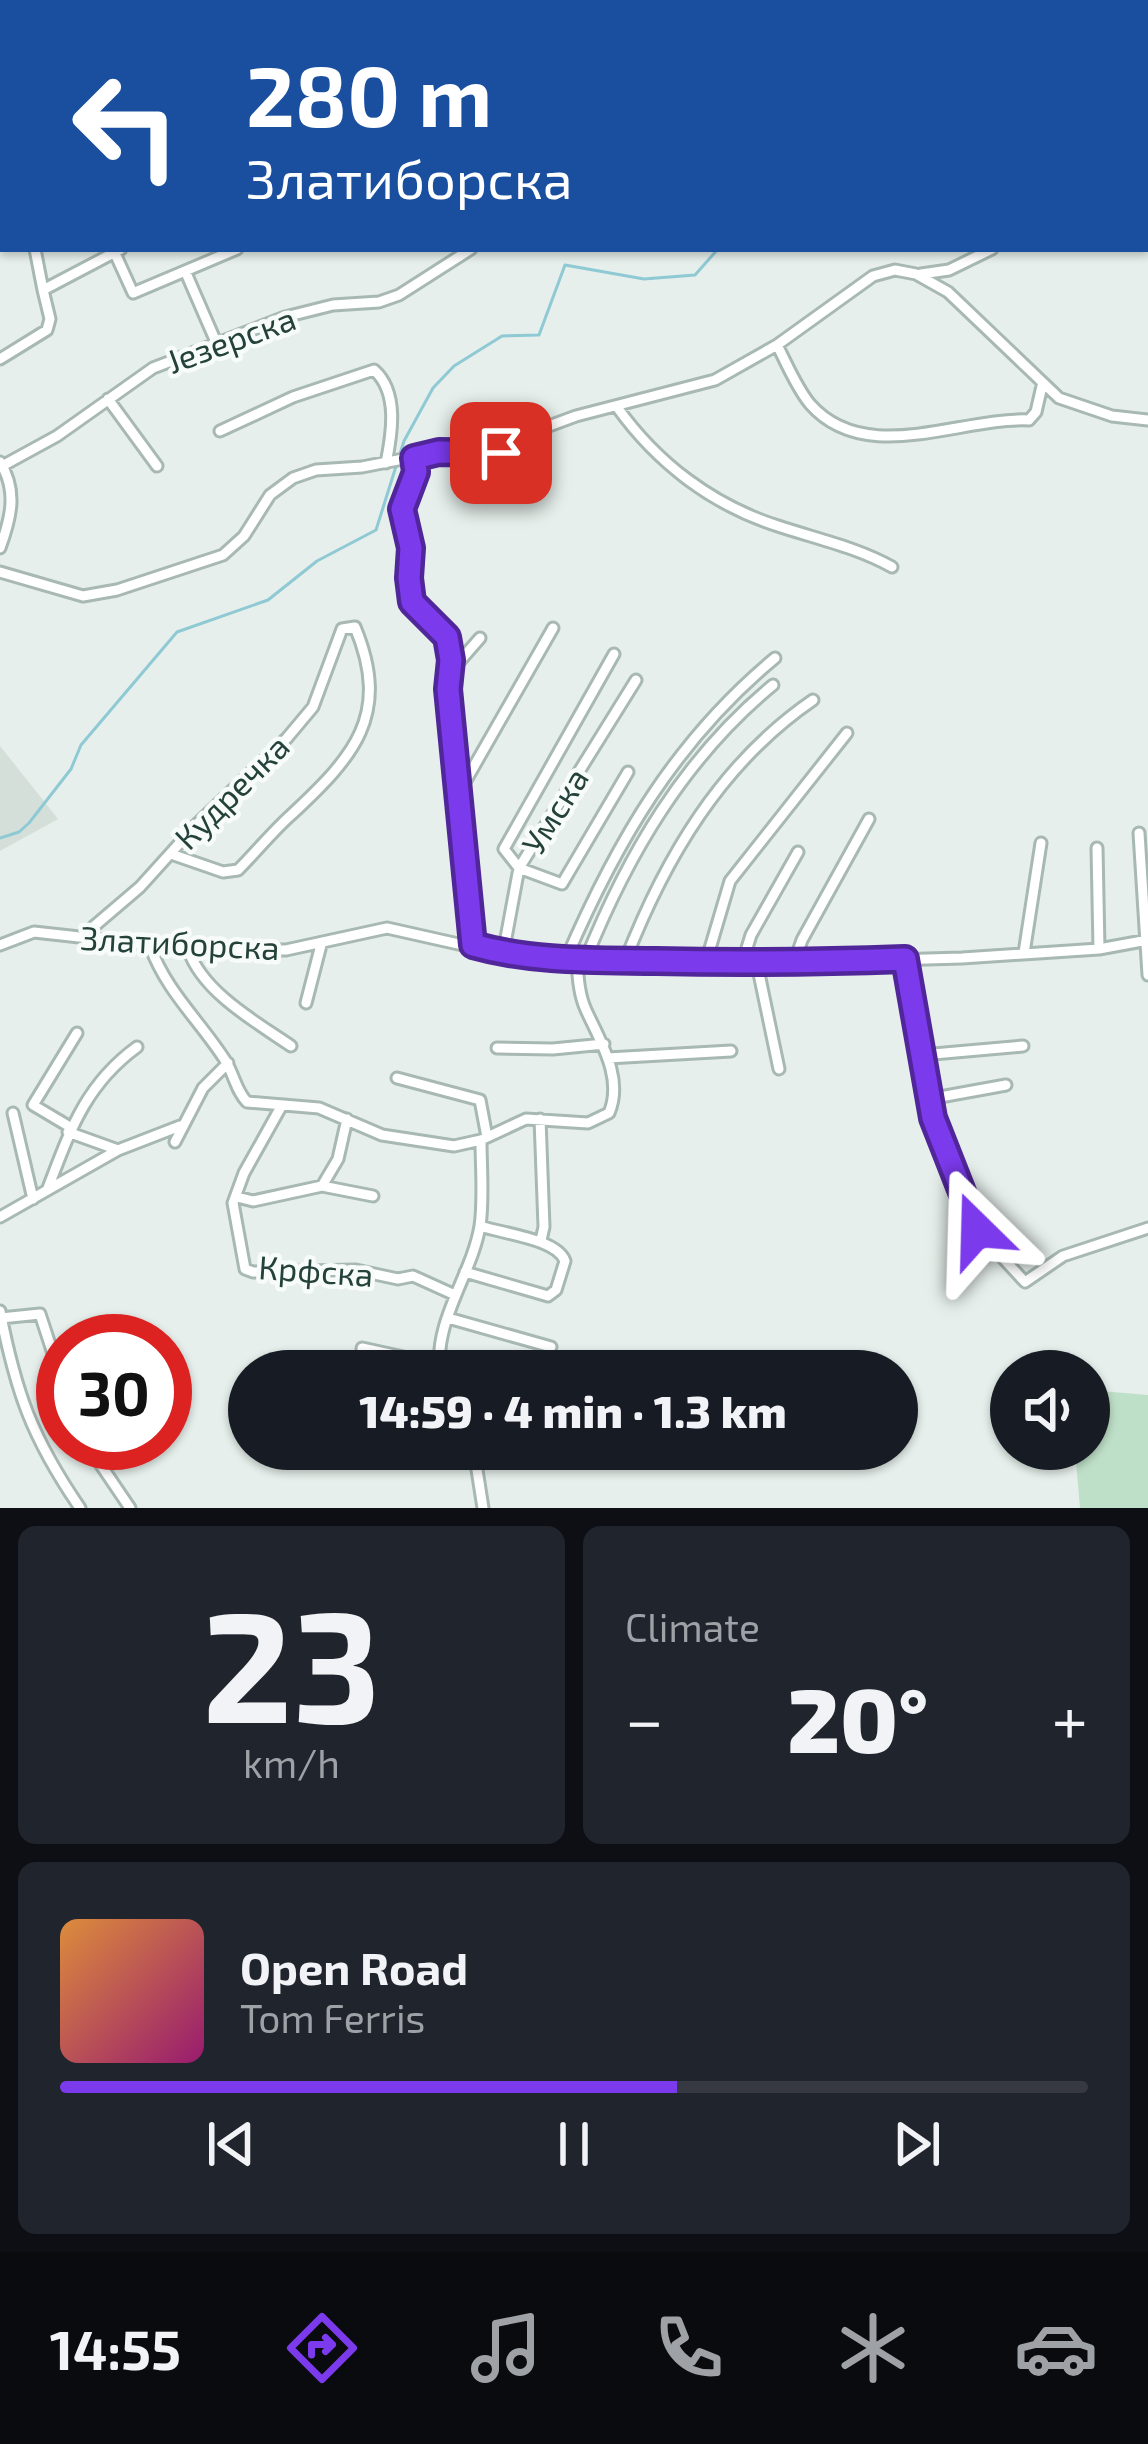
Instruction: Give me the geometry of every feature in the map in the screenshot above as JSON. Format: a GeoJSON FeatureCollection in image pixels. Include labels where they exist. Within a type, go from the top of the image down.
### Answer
{"type":"FeatureCollection","features":[{"type":"Feature","properties":{"kind":"street"},"geometry":{"type":"LineString","coordinates":[[0,358],[47,331],[50,319],[36,252]]}},
{"type":"Feature","properties":{"kind":"street"},"geometry":{"type":"LineString","coordinates":[[84,252],[86,266]]}},
{"type":"Feature","properties":{"kind":"street"},"geometry":{"type":"LineString","coordinates":[[43,290],[111,252]]}},
{"type":"Feature","properties":{"kind":"street"},"geometry":{"type":"LineString","coordinates":[[116,252],[133,293],[231,252]]}},
{"type":"Feature","properties":{"kind":"street","name":"Језерска"},"geometry":{"type":"LineString","coordinates":[[2,464],[57,436],[153,368],[285,316],[400,295],[466,252]]}},
{"type":"Feature","properties":{"kind":"street"},"geometry":{"type":"LineString","coordinates":[[0,572],[71,594],[117,590],[223,555],[244,536],[270,495],[293,478],[316,470],[439,452],[508,452],[549,426],[715,380],[777,345],[873,276],[895,270],[916,274],[949,270],[986,252]]}},
{"type":"Feature","properties":{"kind":"street"},"geometry":{"type":"LineString","coordinates":[[186,273],[216,342]]}},
{"type":"Feature","properties":{"kind":"street"},"geometry":{"type":"LineString","coordinates":[[916,274],[948,292],[1058,398],[1093,411],[1148,420]]}},
{"type":"Feature","properties":{"kind":"street"},"geometry":{"type":"LineString","coordinates":[[777,345],[812,407],[834,423],[865,434],[925,433],[1010,418],[1029,420],[1036,412],[1042,386]]}},
{"type":"Feature","properties":{"kind":"street"},"geometry":{"type":"LineString","coordinates":[[220,431],[293,397],[374,370],[383,379],[399,460],[416,472],[402,509],[411,548],[412,602],[447,637],[473,945]]}},
{"type":"Feature","properties":{"kind":"street"},"geometry":{"type":"LineString","coordinates":[[109,399],[157,466]]}},
{"type":"Feature","properties":{"kind":"street"},"geometry":{"type":"LineString","coordinates":[[617,407],[639,437],[682,478],[725,504],[892,567]]}},
{"type":"Feature","properties":{"kind":"street"},"geometry":{"type":"LineString","coordinates":[[0,548],[13,500],[2,464]]}},
{"type":"Feature","properties":{"kind":"street","name":"Кудречка"},"geometry":{"type":"LineString","coordinates":[[85,939],[313,707],[342,629],[355,627],[367,656],[370,683],[361,732],[330,780],[238,870],[231,873],[170,854]]}},
{"type":"Feature","properties":{"kind":"street"},"geometry":{"type":"LineString","coordinates":[[460,789],[553,628]]}},
{"type":"Feature","properties":{"kind":"street"},"geometry":{"type":"LineString","coordinates":[[451,671],[480,638]]}},
{"type":"Feature","properties":{"kind":"street"},"geometry":{"type":"LineString","coordinates":[[614,654],[504,848],[519,868],[562,884],[628,772]]}},
{"type":"Feature","properties":{"kind":"street"},"geometry":{"type":"LineString","coordinates":[[150,946],[170,988],[228,1063],[242,1099],[248,1102],[319,1108],[402,1141],[454,1146],[526,1119],[588,1123],[609,1113],[614,1101],[608,1058],[583,1006],[576,960],[608,870],[672,763],[701,727],[775,658]]}},
{"type":"Feature","properties":{"kind":"street","name":"Умска"},"geometry":{"type":"LineString","coordinates":[[503,954],[519,868],[636,680]]}},
{"type":"Feature","properties":{"kind":"street"},"geometry":{"type":"LineString","coordinates":[[576,960],[674,793],[719,734],[773,685]]}},
{"type":"Feature","properties":{"kind":"street"},"geometry":{"type":"LineString","coordinates":[[625,961],[671,861],[725,779],[771,730],[813,700]]}},
{"type":"Feature","properties":{"kind":"street"},"geometry":{"type":"LineString","coordinates":[[706,962],[730,880],[847,733]]}},
{"type":"Feature","properties":{"kind":"street"},"geometry":{"type":"LineString","coordinates":[[794,963],[869,819]]}},
{"type":"Feature","properties":{"kind":"street"},"geometry":{"type":"LineString","coordinates":[[1138,833],[1148,975]]}},
{"type":"Feature","properties":{"kind":"street"},"geometry":{"type":"LineString","coordinates":[[1024,953],[1041,843]]}},
{"type":"Feature","properties":{"kind":"street"},"geometry":{"type":"LineString","coordinates":[[1097,848],[1099,949]]}},
{"type":"Feature","properties":{"kind":"street"},"geometry":{"type":"LineString","coordinates":[[742,964],[751,935],[798,852]]}},
{"type":"Feature","properties":{"kind":"street","name":"Златиборска"},"geometry":{"type":"LineString","coordinates":[[0,945],[34,932],[188,950],[286,950],[387,928],[503,954],[757,964],[1099,949],[1147,940]]}},
{"type":"Feature","properties":{"kind":"street"},"geometry":{"type":"LineString","coordinates":[[306,1003],[321,944]]}},
{"type":"Feature","properties":{"kind":"street"},"geometry":{"type":"LineString","coordinates":[[188,950],[196,968],[239,1009],[291,1046]]}},
{"type":"Feature","properties":{"kind":"street"},"geometry":{"type":"LineString","coordinates":[[905,959],[933,1118],[977,1230],[1025,1282],[1063,1256],[1148,1228]]}},
{"type":"Feature","properties":{"kind":"street"},"geometry":{"type":"LineString","coordinates":[[757,964],[778,1069]]}},
{"type":"Feature","properties":{"kind":"street"},"geometry":{"type":"LineString","coordinates":[[77,1033],[33,1105],[69,1130],[118,1150]]}},
{"type":"Feature","properties":{"kind":"street"},"geometry":{"type":"LineString","coordinates":[[497,1048],[604,1044]]}},
{"type":"Feature","properties":{"kind":"street"},"geometry":{"type":"LineString","coordinates":[[922,1055],[1023,1046]]}},
{"type":"Feature","properties":{"kind":"street"},"geometry":{"type":"LineString","coordinates":[[48,1189],[69,1130],[98,1083],[137,1047]]}},
{"type":"Feature","properties":{"kind":"street"},"geometry":{"type":"LineString","coordinates":[[608,1058],[731,1051]]}},
{"type":"Feature","properties":{"kind":"street"},"geometry":{"type":"LineString","coordinates":[[175,1142],[203,1088],[228,1063]]}},
{"type":"Feature","properties":{"kind":"street"},"geometry":{"type":"LineString","coordinates":[[397,1078],[477,1098],[482,1104],[480,1226],[448,1318],[443,1350]]}},
{"type":"Feature","properties":{"kind":"street"},"geometry":{"type":"LineString","coordinates":[[929,1099],[1006,1085]]}},
{"type":"Feature","properties":{"kind":"street"},"geometry":{"type":"LineString","coordinates":[[282,1105],[244,1173],[237,1197],[253,1201],[322,1186],[373,1196]]}},
{"type":"Feature","properties":{"kind":"street"},"geometry":{"type":"LineString","coordinates":[[14,1113],[33,1198]]}},
{"type":"Feature","properties":{"kind":"street"},"geometry":{"type":"LineString","coordinates":[[322,1186],[338,1159],[346,1119]]}},
{"type":"Feature","properties":{"kind":"street"},"geometry":{"type":"LineString","coordinates":[[540,1119],[541,1240]]}},
{"type":"Feature","properties":{"kind":"street"},"geometry":{"type":"LineString","coordinates":[[0,1217],[118,1150],[180,1126]]}},
{"type":"Feature","properties":{"kind":"street","name":"Крфска"},"geometry":{"type":"LineString","coordinates":[[237,1197],[233,1205],[243,1266],[248,1270],[356,1270],[398,1279],[413,1276],[455,1295]]}},
{"type":"Feature","properties":{"kind":"street"},"geometry":{"type":"LineString","coordinates":[[465,1272],[548,1296],[556,1290],[565,1259],[560,1250],[541,1240],[518,1239],[480,1226]]}},
{"type":"Feature","properties":{"kind":"street"},"geometry":{"type":"LineString","coordinates":[[36,1314],[1,1314],[19,1399],[50,1464],[80,1508]]}},
{"type":"Feature","properties":{"kind":"street"},"geometry":{"type":"LineString","coordinates":[[448,1318],[551,1347]]}},
{"type":"Feature","properties":{"kind":"street"},"geometry":{"type":"LineString","coordinates":[[104,1470],[130,1508]]}},
{"type":"Feature","properties":{"kind":"street"},"geometry":{"type":"LineString","coordinates":[[477,1470],[483,1508]]}},
{"type":"Feature","properties":{"kind":"shaded area"},"geometry":{"type":"Polygon","coordinates":[[[0,746],[58,819],[0,851],[0,746]]]}},
{"type":"Feature","properties":{"kind":"green space"},"geometry":{"type":"Polygon","coordinates":[[[1110,1392],[1148,1395],[1148,1508],[1080,1508],[1077,1470],[1110,1470],[1110,1392]]]}},
{"type":"Feature","properties":{"kind":"waterway"},"geometry":{"type":"LineString","coordinates":[[0,838],[29,823],[71,769],[81,745],[177,632],[268,600],[317,561],[376,530],[404,441],[433,388],[454,366],[502,336],[539,335],[565,265],[644,279],[695,275],[715,252]]}},
{"type":"Feature","properties":{"kind":"route"},"geometry":{"type":"LineString","coordinates":[[501,453],[439,452],[414,458],[416,472],[402,509],[411,548],[412,602],[447,637],[451,660],[448,689],[473,945],[503,954],[585,961],[757,964],[905,959],[933,1118],[977,1230]]}}]}
